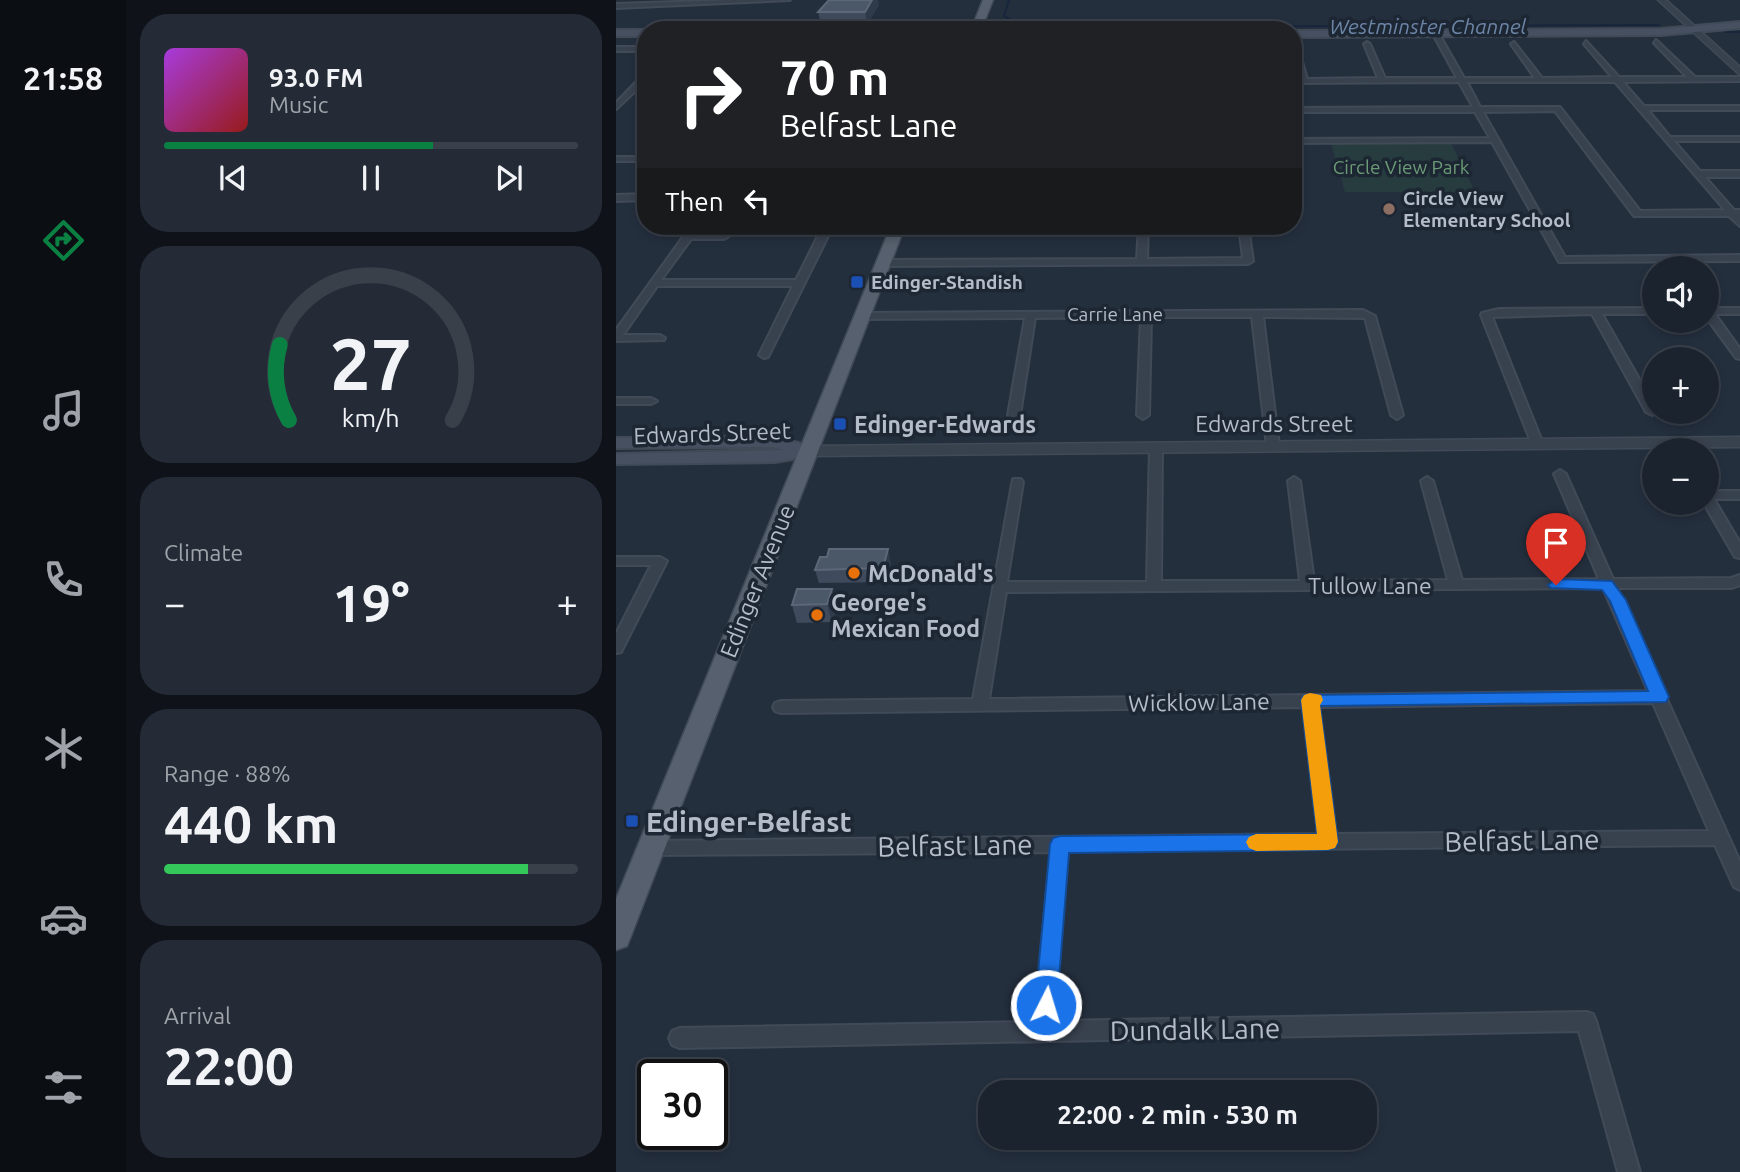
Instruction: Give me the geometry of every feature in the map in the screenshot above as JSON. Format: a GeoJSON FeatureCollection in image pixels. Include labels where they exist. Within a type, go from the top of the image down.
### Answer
{"type":"FeatureCollection","features":[{"type":"Feature","properties":{"kind":"main road"},"geometry":{"type":"LineString","coordinates":[[980,21],[988,0]]}},
{"type":"Feature","properties":{"kind":"main road"},"geometry":{"type":"LineString","coordinates":[[1679,17],[1697,22],[1740,25]]}},
{"type":"Feature","properties":{"kind":"main road"},"geometry":{"type":"LineString","coordinates":[[1302,39],[1436,34],[1628,33],[1740,25]]}},
{"type":"Feature","properties":{"kind":"main road"},"geometry":{"type":"LineString","coordinates":[[616,33],[637,33]]}},
{"type":"Feature","properties":{"kind":"main road"},"geometry":{"type":"LineString","coordinates":[[1628,33],[1702,38]]}},
{"type":"Feature","properties":{"kind":"main road","name":"Edinger Avenue"},"geometry":{"type":"LineString","coordinates":[[616,936],[894,235]]}},
{"type":"Feature","properties":{"kind":"main road","name":"Edwards Street"},"geometry":{"type":"LineString","coordinates":[[616,443],[774,442],[809,451]]}},
{"type":"Feature","properties":{"kind":"main road","name":"Edwards Street"},"geometry":{"type":"LineString","coordinates":[[616,459],[775,457],[809,451]]}},
{"type":"Feature","properties":{"kind":"street"},"geometry":{"type":"LineString","coordinates":[[617,3],[786,0]]}},
{"type":"Feature","properties":{"kind":"street"},"geometry":{"type":"LineString","coordinates":[[1662,0],[1740,72]]}},
{"type":"Feature","properties":{"kind":"street"},"geometry":{"type":"LineString","coordinates":[[1436,34],[1562,260],[1740,258]]}},
{"type":"Feature","properties":{"kind":"street"},"geometry":{"type":"LineString","coordinates":[[1656,42],[1693,79]]}},
{"type":"Feature","properties":{"kind":"street"},"geometry":{"type":"LineString","coordinates":[[1586,43],[1698,174],[1736,213],[1740,223]]}},
{"type":"Feature","properties":{"kind":"street"},"geometry":{"type":"LineString","coordinates":[[1367,44],[1383,81]]}},
{"type":"Feature","properties":{"kind":"street"},"geometry":{"type":"LineString","coordinates":[[1514,44],[1540,80]]}},
{"type":"Feature","properties":{"kind":"street"},"geometry":{"type":"LineString","coordinates":[[616,49],[637,49]]}},
{"type":"Feature","properties":{"kind":"street"},"geometry":{"type":"LineString","coordinates":[[1302,73],[1304,81],[1740,79]]}},
{"type":"Feature","properties":{"kind":"street"},"geometry":{"type":"LineString","coordinates":[[616,107],[637,85]]}},
{"type":"Feature","properties":{"kind":"street"},"geometry":{"type":"LineString","coordinates":[[1642,108],[1740,107]]}},
{"type":"Feature","properties":{"kind":"street"},"geometry":{"type":"LineString","coordinates":[[1302,110],[1557,109],[1637,214],[1736,213]]}},
{"type":"Feature","properties":{"kind":"street"},"geometry":{"type":"LineString","coordinates":[[1668,139],[1740,139]]}},
{"type":"Feature","properties":{"kind":"street"},"geometry":{"type":"LineString","coordinates":[[1302,141],[1495,140]]}},
{"type":"Feature","properties":{"kind":"street"},"geometry":{"type":"LineString","coordinates":[[616,159],[637,159]]}},
{"type":"Feature","properties":{"kind":"street"},"geometry":{"type":"LineString","coordinates":[[1698,174],[1740,174]]}},
{"type":"Feature","properties":{"kind":"street"},"geometry":{"type":"LineString","coordinates":[[617,199],[637,198]]}},
{"type":"Feature","properties":{"kind":"street"},"geometry":{"type":"LineString","coordinates":[[764,355],[823,235]]}},
{"type":"Feature","properties":{"kind":"street"},"geometry":{"type":"LineString","coordinates":[[1142,261],[1143,235]]}},
{"type":"Feature","properties":{"kind":"street"},"geometry":{"type":"LineString","coordinates":[[883,263],[1248,261],[1245,235]]}},
{"type":"Feature","properties":{"kind":"street"},"geometry":{"type":"LineString","coordinates":[[616,338],[688,236],[724,236]]}},
{"type":"Feature","properties":{"kind":"street"},"geometry":{"type":"LineString","coordinates":[[654,283],[799,283]]}},
{"type":"Feature","properties":{"kind":"street"},"geometry":{"type":"LineString","coordinates":[[1595,311],[1642,393]]}},
{"type":"Feature","properties":{"kind":"street"},"geometry":{"type":"LineString","coordinates":[[1537,444],[1486,315],[1499,312],[1642,311]]}},
{"type":"Feature","properties":{"kind":"street"},"geometry":{"type":"LineString","coordinates":[[1719,311],[1740,311]]}},
{"type":"Feature","properties":{"kind":"street"},"geometry":{"type":"LineString","coordinates":[[1257,313],[1273,446]]}},
{"type":"Feature","properties":{"kind":"street"},"geometry":{"type":"LineString","coordinates":[[1014,415],[1031,314]]}},
{"type":"Feature","properties":{"kind":"street"},"geometry":{"type":"LineString","coordinates":[[1143,415],[1146,314]]}},
{"type":"Feature","properties":{"kind":"street","name":"Carrie Lane"},"geometry":{"type":"LineString","coordinates":[[862,316],[1368,314],[1397,415]]}},
{"type":"Feature","properties":{"kind":"street"},"geometry":{"type":"LineString","coordinates":[[1719,327],[1740,356]]}},
{"type":"Feature","properties":{"kind":"street"},"geometry":{"type":"LineString","coordinates":[[616,338],[660,338]]}},
{"type":"Feature","properties":{"kind":"street"},"geometry":{"type":"LineString","coordinates":[[616,401],[650,401]]}},
{"type":"Feature","properties":{"kind":"street","name":"Edwards Street"},"geometry":{"type":"LineString","coordinates":[[1719,443],[1740,442]]}},
{"type":"Feature","properties":{"kind":"street","name":"Edwards Street"},"geometry":{"type":"LineString","coordinates":[[809,451],[1537,444],[1642,445]]}},
{"type":"Feature","properties":{"kind":"street"},"geometry":{"type":"LineString","coordinates":[[1154,587],[1156,447]]}},
{"type":"Feature","properties":{"kind":"street"},"geometry":{"type":"LineString","coordinates":[[1560,474],[1606,584],[1618,600],[1740,882]]}},
{"type":"Feature","properties":{"kind":"street"},"geometry":{"type":"LineString","coordinates":[[1294,481],[1308,585]]}},
{"type":"Feature","properties":{"kind":"street"},"geometry":{"type":"LineString","coordinates":[[1427,481],[1456,585]]}},
{"type":"Feature","properties":{"kind":"street"},"geometry":{"type":"LineString","coordinates":[[980,706],[1017,482]]}},
{"type":"Feature","properties":{"kind":"street"},"geometry":{"type":"LineString","coordinates":[[1719,495],[1740,495]]}},
{"type":"Feature","properties":{"kind":"street"},"geometry":{"type":"LineString","coordinates":[[1718,515],[1740,554]]}},
{"type":"Feature","properties":{"kind":"street"},"geometry":{"type":"LineString","coordinates":[[616,561],[660,561],[616,648]]}},
{"type":"Feature","properties":{"kind":"street","name":"Tullow Lane"},"geometry":{"type":"LineString","coordinates":[[1000,587],[1732,583],[1740,580]]}},
{"type":"Feature","properties":{"kind":"street","name":"Wicklow Lane"},"geometry":{"type":"LineString","coordinates":[[781,707],[1660,697]]}},
{"type":"Feature","properties":{"kind":"street"},"geometry":{"type":"LineString","coordinates":[[1310,700],[1328,842]]}},
{"type":"Feature","properties":{"kind":"street","name":"Belfast Lane"},"geometry":{"type":"LineString","coordinates":[[651,848],[1721,838]]}},
{"type":"Feature","properties":{"kind":"street"},"geometry":{"type":"LineString","coordinates":[[1043,1032],[1060,844]]}},
{"type":"Feature","properties":{"kind":"street","name":"Dundalk Lane"},"geometry":{"type":"LineString","coordinates":[[679,1038],[1586,1021],[1629,1172]]}},
{"type":"Feature","properties":{"kind":"green space","name":"Circle View Park"},"geometry":{"type":"Polygon","coordinates":[[[1331,143],[1451,143],[1475,192],[1345,192],[1331,143]]]}},
{"type":"Feature","properties":{"kind":"building"},"geometry":{"type":"Polygon","coordinates":[[[829,0],[872,0],[865,12],[818,12],[829,0]]]}},
{"type":"Feature","properties":{"kind":"building"},"geometry":{"type":"Polygon","coordinates":[[[829,549],[888,549],[883,568],[815,570],[820,557],[827,557],[829,549]]]}},
{"type":"Feature","properties":{"kind":"building"},"geometry":{"type":"Polygon","coordinates":[[[797,589],[832,589],[827,604],[792,605],[797,589]]]}},
{"type":"Feature","properties":{"kind":"waterway","name":"Westminster Channel"},"geometry":{"type":"LineString","coordinates":[[1009,0],[1004,16],[1014,21]]}},
{"type":"Feature","properties":{"kind":"waterway","name":"Westminster Channel"},"geometry":{"type":"LineString","coordinates":[[1302,26],[1659,25]]}},
{"type":"Feature","properties":{"kind":"waterway","name":"Westminster Channel"},"geometry":{"type":"LineString","coordinates":[[1725,32],[1740,32]]}},
{"type":"Feature","properties":{"kind":"slow traffic"},"geometry":{"type":"LineString","coordinates":[[1256,842],[1328,842],[1310,700],[1315,700]]}},
{"type":"Feature","properties":{"kind":"place","name":"Circle View Elementary School"},"geometry":{"type":"Point","coordinates":[1389,209]}},
{"type":"Feature","properties":{"kind":"place","name":"Edinger-Standish"},"geometry":{"type":"Point","coordinates":[857,282]}},
{"type":"Feature","properties":{"kind":"place","name":"Edinger-Edwards"},"geometry":{"type":"Point","coordinates":[840,424]}},
{"type":"Feature","properties":{"kind":"place","name":"McDonald's"},"geometry":{"type":"Point","coordinates":[854,573]}},
{"type":"Feature","properties":{"kind":"place","name":"George's Mexican Food"},"geometry":{"type":"Point","coordinates":[817,615]}},
{"type":"Feature","properties":{"kind":"place","name":"Edinger-Belfast"},"geometry":{"type":"Point","coordinates":[632,821]}},
{"type":"Feature","properties":{"kind":"route"},"geometry":{"type":"LineString","coordinates":[[1046,1005],[1060,844],[1328,842],[1310,700],[1660,697],[1618,600],[1606,584],[1556,585]]}}]}
